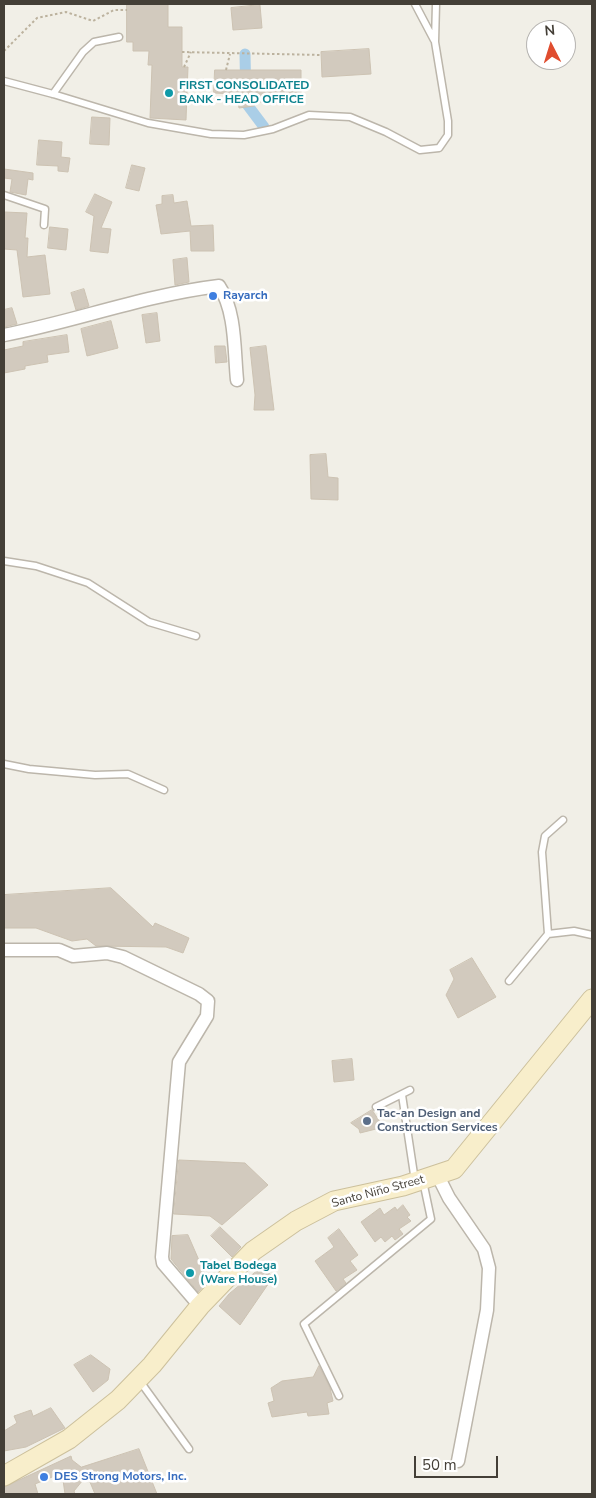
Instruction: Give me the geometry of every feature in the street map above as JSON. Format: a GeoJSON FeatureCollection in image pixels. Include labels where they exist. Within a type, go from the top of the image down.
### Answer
{"type":"FeatureCollection","features":[{"type":"Feature","properties":{"kind":"main road","name":"Santo Niño Street"},"geometry":{"type":"LineString","coordinates":[[4,1476],[69,1439],[118,1400],[200,1306],[253,1251],[296,1221],[334,1201],[425,1179],[454,1169],[592,999]]}},
{"type":"Feature","properties":{"kind":"street"},"geometry":{"type":"LineString","coordinates":[[4,336],[55,325],[107,308],[178,291],[219,286],[226,297],[231,320],[237,380]]}},
{"type":"Feature","properties":{"kind":"street"},"geometry":{"type":"LineString","coordinates":[[4,950],[58,950],[73,956],[107,953],[132,961],[199,994],[208,1001],[207,1016],[179,1062],[162,1258],[163,1263],[200,1306]]}},
{"type":"Feature","properties":{"kind":"street"},"geometry":{"type":"LineString","coordinates":[[425,1179],[448,1198],[484,1249],[489,1268],[487,1310],[458,1460]]}},
{"type":"Feature","properties":{"kind":"lane"},"geometry":{"type":"LineString","coordinates":[[415,4],[435,42]]}},
{"type":"Feature","properties":{"kind":"lane"},"geometry":{"type":"LineString","coordinates":[[4,81],[148,122],[211,134],[244,135],[273,129],[309,115],[350,118],[386,132],[420,150],[439,148],[448,135],[448,121],[435,42],[436,4]]}},
{"type":"Feature","properties":{"kind":"lane"},"geometry":{"type":"LineString","coordinates":[[53,94],[83,52],[94,42],[119,37]]}},
{"type":"Feature","properties":{"kind":"lane"},"geometry":{"type":"LineString","coordinates":[[4,195],[45,209],[44,226]]}},
{"type":"Feature","properties":{"kind":"lane"},"geometry":{"type":"LineString","coordinates":[[4,561],[36,566],[88,583],[149,622],[196,636]]}},
{"type":"Feature","properties":{"kind":"lane"},"geometry":{"type":"LineString","coordinates":[[4,764],[29,769],[95,775],[128,774],[164,790]]}},
{"type":"Feature","properties":{"kind":"lane"},"geometry":{"type":"LineString","coordinates":[[548,934],[542,852],[545,836],[563,820]]}},
{"type":"Feature","properties":{"kind":"lane"},"geometry":{"type":"LineString","coordinates":[[509,981],[548,934],[574,931],[592,935]]}},
{"type":"Feature","properties":{"kind":"lane"},"geometry":{"type":"LineString","coordinates":[[376,1107],[410,1090]]}},
{"type":"Feature","properties":{"kind":"lane"},"geometry":{"type":"LineString","coordinates":[[340,1396],[304,1324],[431,1219],[425,1179],[402,1095]]}},
{"type":"Feature","properties":{"kind":"lane"},"geometry":{"type":"LineString","coordinates":[[138,1379],[189,1449]]}},
{"type":"Feature","properties":{"kind":"path"},"geometry":{"type":"LineString","coordinates":[[4,51],[37,18],[66,12],[93,21],[114,10],[127,10]]}},
{"type":"Feature","properties":{"kind":"path"},"geometry":{"type":"LineString","coordinates":[[182,52],[321,56]]}},
{"type":"Feature","properties":{"kind":"path"},"geometry":{"type":"LineString","coordinates":[[184,67],[191,52]]}},
{"type":"Feature","properties":{"kind":"path"},"geometry":{"type":"LineString","coordinates":[[226,70],[230,54]]}},
{"type":"Feature","properties":{"kind":"building"},"geometry":{"type":"Polygon","coordinates":[[[127,4],[168,4],[168,27],[182,27],[182,67],[188,67],[186,120],[150,118],[152,65],[148,65],[149,51],[133,51],[133,42],[127,42],[127,4]]]}},
{"type":"Feature","properties":{"kind":"building"},"geometry":{"type":"Polygon","coordinates":[[[260,5],[262,28],[233,30],[231,8],[260,5]]]}},
{"type":"Feature","properties":{"kind":"building"},"geometry":{"type":"Polygon","coordinates":[[[369,49],[371,74],[322,77],[321,52],[369,49]]]}},
{"type":"Feature","properties":{"kind":"building"},"geometry":{"type":"Polygon","coordinates":[[[215,70],[301,70],[301,102],[254,102],[254,106],[239,108],[237,94],[214,93],[215,70]]]}},
{"type":"Feature","properties":{"kind":"building"},"geometry":{"type":"Polygon","coordinates":[[[92,117],[110,118],[109,145],[90,144],[92,117]]]}},
{"type":"Feature","properties":{"kind":"building"},"geometry":{"type":"Polygon","coordinates":[[[39,140],[62,142],[61,157],[70,158],[68,172],[58,171],[58,166],[37,165],[39,140]]]}},
{"type":"Feature","properties":{"kind":"building"},"geometry":{"type":"Polygon","coordinates":[[[132,165],[145,168],[139,191],[126,188],[132,165]]]}},
{"type":"Feature","properties":{"kind":"building"},"geometry":{"type":"Polygon","coordinates":[[[4,169],[33,173],[33,180],[28,179],[26,195],[10,192],[12,179],[4,178],[4,169]]]}},
{"type":"Feature","properties":{"kind":"building"},"geometry":{"type":"Polygon","coordinates":[[[95,194],[112,202],[101,228],[111,229],[108,253],[90,251],[94,216],[86,212],[95,194]]]}},
{"type":"Feature","properties":{"kind":"building"},"geometry":{"type":"Polygon","coordinates":[[[173,195],[174,203],[187,201],[191,226],[213,225],[214,251],[191,251],[190,231],[161,234],[156,205],[162,204],[162,196],[173,195]]]}},
{"type":"Feature","properties":{"kind":"building"},"geometry":{"type":"Polygon","coordinates":[[[4,212],[27,213],[25,238],[28,238],[27,257],[45,255],[50,294],[23,297],[17,250],[4,249],[4,212]]]}},
{"type":"Feature","properties":{"kind":"building"},"geometry":{"type":"Polygon","coordinates":[[[50,227],[68,229],[66,250],[48,248],[50,227]]]}},
{"type":"Feature","properties":{"kind":"building"},"geometry":{"type":"Polygon","coordinates":[[[187,258],[189,282],[175,285],[173,260],[187,258]]]}},
{"type":"Feature","properties":{"kind":"building"},"geometry":{"type":"Polygon","coordinates":[[[84,289],[89,306],[76,310],[71,293],[84,289]]]}},
{"type":"Feature","properties":{"kind":"building"},"geometry":{"type":"Polygon","coordinates":[[[12,308],[17,324],[4,327],[4,310],[12,308]]]}},
{"type":"Feature","properties":{"kind":"building"},"geometry":{"type":"Polygon","coordinates":[[[157,313],[160,341],[146,343],[142,315],[157,313]]]}},
{"type":"Feature","properties":{"kind":"building"},"geometry":{"type":"Polygon","coordinates":[[[111,321],[118,348],[87,356],[81,329],[111,321]]]}},
{"type":"Feature","properties":{"kind":"building"},"geometry":{"type":"Polygon","coordinates":[[[67,335],[69,352],[47,355],[48,362],[25,366],[25,369],[4,373],[4,350],[23,346],[23,342],[67,335]]]}},
{"type":"Feature","properties":{"kind":"building"},"geometry":{"type":"Polygon","coordinates":[[[215,346],[225,346],[227,362],[216,363],[215,346]]]}},
{"type":"Feature","properties":{"kind":"building"},"geometry":{"type":"Polygon","coordinates":[[[266,346],[274,410],[254,410],[255,395],[250,348],[266,346]]]}},
{"type":"Feature","properties":{"kind":"building"},"geometry":{"type":"Polygon","coordinates":[[[326,454],[328,477],[338,478],[338,500],[311,499],[310,455],[326,454]]]}},
{"type":"Feature","properties":{"kind":"building"},"geometry":{"type":"Polygon","coordinates":[[[111,888],[153,927],[155,923],[189,938],[183,953],[166,947],[96,946],[87,939],[72,941],[36,928],[4,928],[4,895],[111,888]]]}},
{"type":"Feature","properties":{"kind":"building"},"geometry":{"type":"Polygon","coordinates":[[[472,958],[496,997],[458,1018],[446,995],[454,979],[450,970],[472,958]]]}},
{"type":"Feature","properties":{"kind":"building"},"geometry":{"type":"Polygon","coordinates":[[[352,1059],[354,1080],[334,1082],[332,1061],[352,1059]]]}},
{"type":"Feature","properties":{"kind":"building"},"geometry":{"type":"Polygon","coordinates":[[[372,1110],[380,1122],[380,1128],[360,1133],[359,1129],[351,1123],[372,1110]]]}},
{"type":"Feature","properties":{"kind":"building"},"geometry":{"type":"Polygon","coordinates":[[[179,1160],[245,1163],[268,1185],[222,1225],[210,1216],[174,1214],[179,1160]]]}},
{"type":"Feature","properties":{"kind":"building"},"geometry":{"type":"Polygon","coordinates":[[[403,1205],[410,1215],[407,1217],[411,1221],[399,1229],[403,1234],[395,1240],[392,1236],[385,1242],[381,1237],[375,1242],[361,1222],[380,1208],[384,1215],[395,1207],[397,1210],[403,1205]]]}},
{"type":"Feature","properties":{"kind":"building"},"geometry":{"type":"Polygon","coordinates":[[[220,1227],[241,1247],[232,1257],[211,1236],[220,1227]]]}},
{"type":"Feature","properties":{"kind":"building"},"geometry":{"type":"Polygon","coordinates":[[[339,1229],[358,1255],[350,1261],[357,1270],[343,1279],[346,1283],[336,1291],[315,1261],[334,1247],[328,1238],[339,1229]]]}},
{"type":"Feature","properties":{"kind":"building","name":"Tabel Bodega (Ware House)"},"geometry":{"type":"Polygon","coordinates":[[[188,1235],[208,1281],[198,1292],[171,1259],[172,1236],[188,1235]]]}},
{"type":"Feature","properties":{"kind":"building"},"geometry":{"type":"Polygon","coordinates":[[[262,1267],[273,1277],[240,1325],[219,1306],[229,1294],[262,1267]]]}},
{"type":"Feature","properties":{"kind":"building"},"geometry":{"type":"Polygon","coordinates":[[[91,1355],[110,1369],[108,1380],[93,1392],[74,1365],[91,1355]]]}},
{"type":"Feature","properties":{"kind":"building"},"geometry":{"type":"Polygon","coordinates":[[[319,1366],[330,1388],[333,1401],[327,1403],[329,1414],[308,1416],[307,1412],[272,1417],[268,1403],[274,1401],[271,1388],[282,1381],[313,1377],[319,1366]]]}},
{"type":"Feature","properties":{"kind":"building"},"geometry":{"type":"Polygon","coordinates":[[[51,1408],[65,1428],[26,1447],[4,1451],[4,1431],[17,1423],[14,1416],[31,1410],[33,1416],[51,1408]]]}},
{"type":"Feature","properties":{"kind":"building"},"geometry":{"type":"Polygon","coordinates":[[[139,1449],[157,1494],[95,1494],[87,1475],[74,1491],[75,1494],[65,1494],[62,1473],[35,1484],[38,1494],[4,1494],[4,1487],[71,1456],[72,1460],[81,1467],[139,1449]]]}},
{"type":"Feature","properties":{"kind":"waterway"},"geometry":{"type":"LineString","coordinates":[[245,54],[246,103],[264,127]]}},
{"type":"Feature","properties":{"kind":"place","name":"FIRST CONSOLIDATED BANK - HEAD OFFICE"},"geometry":{"type":"Point","coordinates":[169,93]}},
{"type":"Feature","properties":{"kind":"place","name":"Rayarch"},"geometry":{"type":"Point","coordinates":[213,296]}},
{"type":"Feature","properties":{"kind":"place","name":"Tac-an Design and Construction Services"},"geometry":{"type":"Point","coordinates":[367,1121]}},
{"type":"Feature","properties":{"kind":"place","name":"Tabel Bodega (Ware House)"},"geometry":{"type":"Point","coordinates":[190,1273]}},
{"type":"Feature","properties":{"kind":"place","name":"DES Strong Motors, Inc."},"geometry":{"type":"Point","coordinates":[44,1477]}}]}
